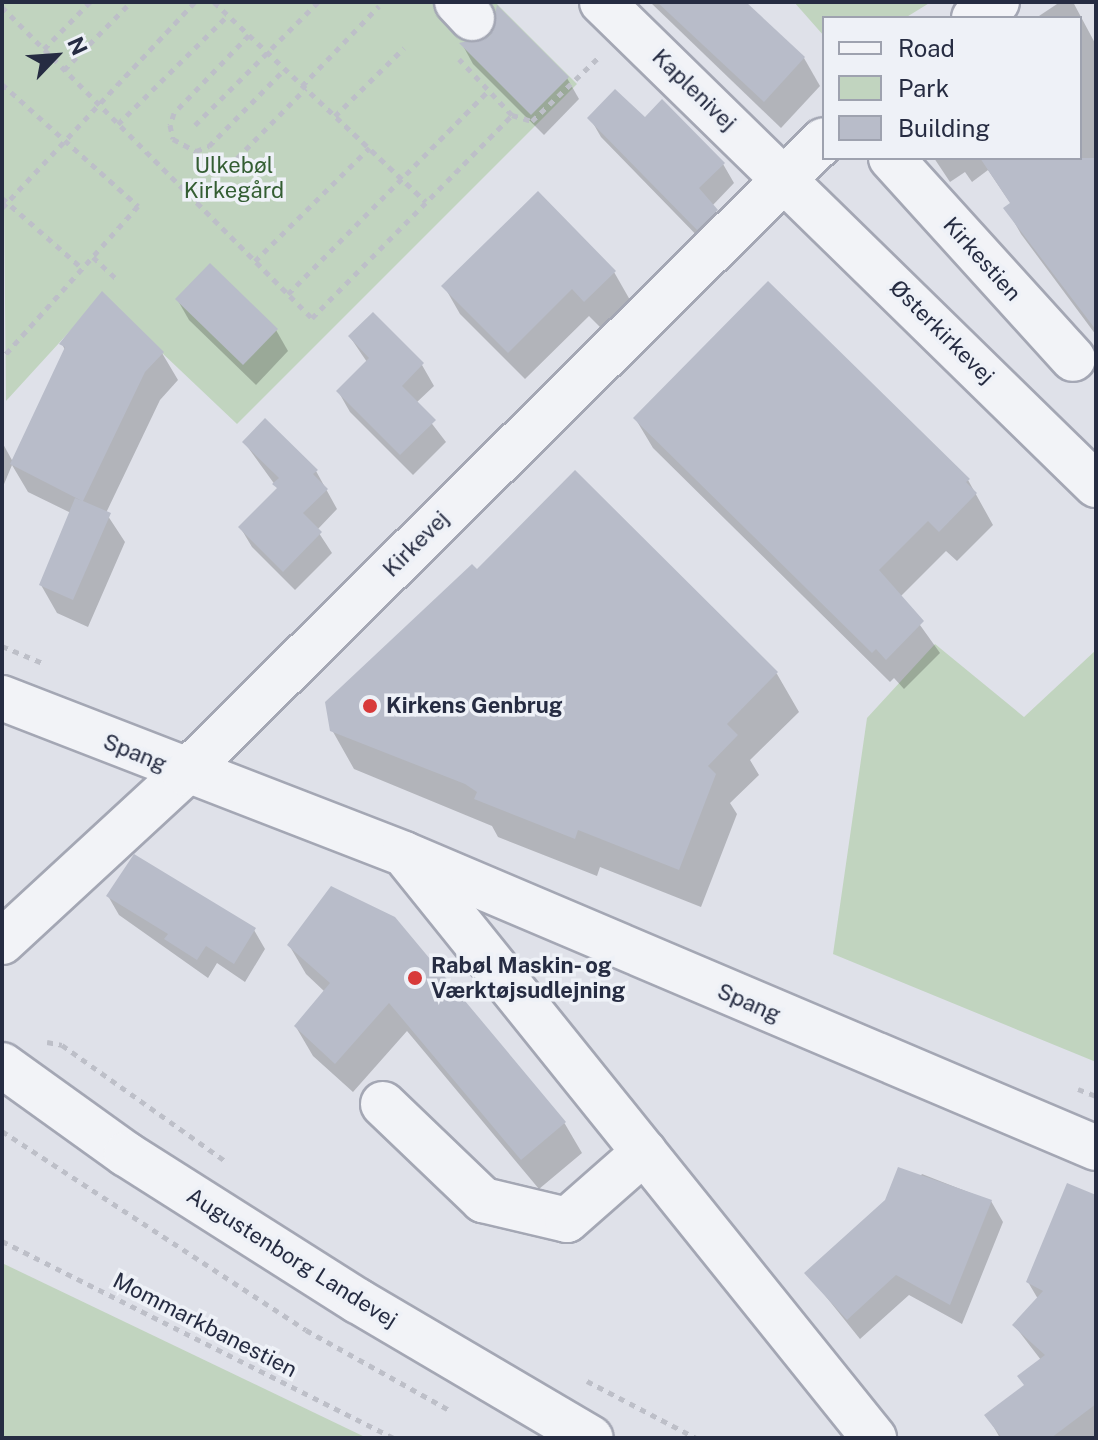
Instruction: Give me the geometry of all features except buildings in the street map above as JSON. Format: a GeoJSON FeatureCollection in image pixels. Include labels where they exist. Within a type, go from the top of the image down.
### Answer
{"type":"FeatureCollection","features":[{"type":"Feature","properties":{"kind":"street"},"geometry":{"type":"LineString","coordinates":[[977,16],[997,2]]}},
{"type":"Feature","properties":{"kind":"street","name":"Kaplenivej"},"geometry":{"type":"LineString","coordinates":[[616,15],[787,178]]}},
{"type":"Feature","properties":{"kind":"street","name":"Kirkevej"},"geometry":{"type":"LineString","coordinates":[[2,942],[185,773],[822,142]]}},
{"type":"Feature","properties":{"kind":"street","name":"Kirkestien"},"geometry":{"type":"LineString","coordinates":[[893,160],[1073,359]]}},
{"type":"Feature","properties":{"kind":"street","name":"Østerkirkevej"},"geometry":{"type":"LineString","coordinates":[[787,178],[1096,485]]}},
{"type":"Feature","properties":{"kind":"street","name":"Spang"},"geometry":{"type":"LineString","coordinates":[[2,698],[185,773],[404,854],[1096,1148]]}},
{"type":"Feature","properties":{"kind":"street"},"geometry":{"type":"LineString","coordinates":[[404,854],[874,1438]]}},
{"type":"Feature","properties":{"kind":"street","name":"Augustenborg Landevej"},"geometry":{"type":"LineString","coordinates":[[17,1052],[126,1154],[319,1276],[591,1438]]}},
{"type":"Feature","properties":{"kind":"street"},"geometry":{"type":"LineString","coordinates":[[383,1104],[483,1200],[567,1220],[644,1152]]}},
{"type":"Feature","properties":{"kind":"path"},"geometry":{"type":"LineString","coordinates":[[44,49],[90,2]]}},
{"type":"Feature","properties":{"kind":"path"},"geometry":{"type":"LineString","coordinates":[[64,70],[131,2]]}},
{"type":"Feature","properties":{"kind":"path"},"geometry":{"type":"LineString","coordinates":[[2,208],[5,200],[195,2]]}},
{"type":"Feature","properties":{"kind":"path"},"geometry":{"type":"LineString","coordinates":[[214,2],[426,202]]}},
{"type":"Feature","properties":{"kind":"path"},"geometry":{"type":"LineString","coordinates":[[195,125],[318,2]]}},
{"type":"Feature","properties":{"kind":"path"},"geometry":{"type":"LineString","coordinates":[[195,201],[379,6]]}},
{"type":"Feature","properties":{"kind":"path"},"geometry":{"type":"LineString","coordinates":[[2,7],[312,318],[512,115]]}},
{"type":"Feature","properties":{"kind":"path"},"geometry":{"type":"LineString","coordinates":[[465,10],[454,37],[460,63],[512,115],[532,121],[616,15]]}},
{"type":"Feature","properties":{"kind":"path"},"geometry":{"type":"LineString","coordinates":[[118,124],[228,15]]}},
{"type":"Feature","properties":{"kind":"path"},"geometry":{"type":"LineString","coordinates":[[249,35],[174,113],[170,125],[173,139],[196,151],[209,146],[285,69]]}},
{"type":"Feature","properties":{"kind":"path"},"geometry":{"type":"LineString","coordinates":[[335,116],[404,48]]}},
{"type":"Feature","properties":{"kind":"path"},"geometry":{"type":"LineString","coordinates":[[2,84],[138,206],[2,358]]}},
{"type":"Feature","properties":{"kind":"path"},"geometry":{"type":"LineString","coordinates":[[288,294],[488,91]]}},
{"type":"Feature","properties":{"kind":"path"},"geometry":{"type":"LineString","coordinates":[[255,261],[369,148]]}},
{"type":"Feature","properties":{"kind":"path"},"geometry":{"type":"LineString","coordinates":[[5,200],[82,268]]}},
{"type":"Feature","properties":{"kind":"path"},"geometry":{"type":"LineString","coordinates":[[93,257],[117,279]]}},
{"type":"Feature","properties":{"kind":"path"},"geometry":{"type":"LineString","coordinates":[[17,1052],[62,1045],[227,1162]]}},
{"type":"Feature","properties":{"kind":"path"},"geometry":{"type":"LineString","coordinates":[[2,1131],[306,1330],[459,1415]]}},
{"type":"Feature","properties":{"kind":"path","name":"Mommarkbanestien"},"geometry":{"type":"LineString","coordinates":[[2,1241],[394,1438]]}},
{"type":"Feature","properties":{"kind":"path"},"geometry":{"type":"LineString","coordinates":[[574,1374],[696,1438]]}},
{"type":"Feature","properties":{"kind":"green space","name":"Ulkebøl Kirkegård"},"geometry":{"type":"Polygon","coordinates":[[[2,2],[495,2],[577,84],[237,424],[102,296],[6,401],[2,2]]]}},
{"type":"Feature","properties":{"kind":"green space"},"geometry":{"type":"Polygon","coordinates":[[[794,2],[931,2],[908,16],[822,16],[822,34],[794,2]]]}},
{"type":"Feature","properties":{"kind":"green space"},"geometry":{"type":"Polygon","coordinates":[[[935,644],[1024,717],[1096,650],[1096,1062],[833,954],[867,718],[935,644]]]}},
{"type":"Feature","properties":{"kind":"green space"},"geometry":{"type":"Polygon","coordinates":[[[2,1263],[367,1438],[2,1438],[2,1263]]]}},
{"type":"Feature","properties":{"kind":"place","name":"Kirkens Genbrug"},"geometry":{"type":"Point","coordinates":[370,706]}},
{"type":"Feature","properties":{"kind":"place","name":"Rabøl Maskin- og Værktøjsudlejning"},"geometry":{"type":"Point","coordinates":[415,978]}}]}
